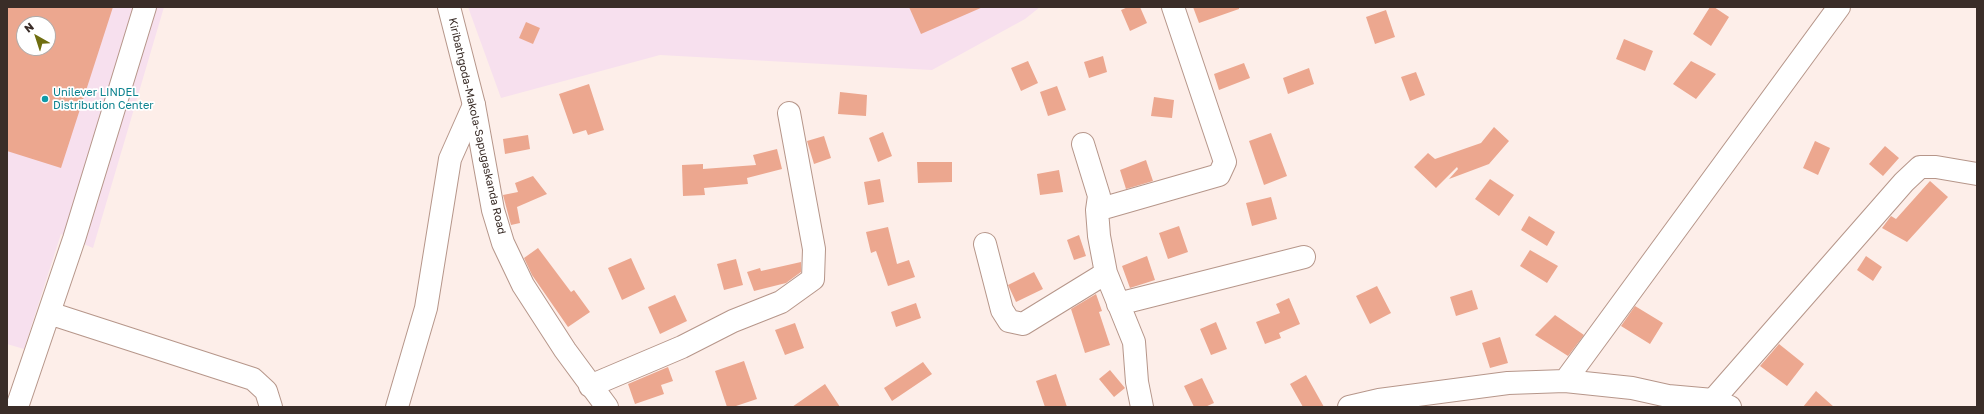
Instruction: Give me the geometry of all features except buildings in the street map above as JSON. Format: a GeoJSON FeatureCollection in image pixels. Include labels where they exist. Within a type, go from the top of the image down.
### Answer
{"type":"FeatureCollection","features":[{"type":"Feature","properties":{"kind":"street"},"geometry":{"type":"LineString","coordinates":[[17,407],[74,239],[145,7]]}},
{"type":"Feature","properties":{"kind":"street","name":"Kiribathgoda-Makola-Sapugaskanda Road"},"geometry":{"type":"LineString","coordinates":[[449,7],[474,105],[493,210],[503,243],[523,285],[565,350],[590,386],[607,407]]}},
{"type":"Feature","properties":{"kind":"street"},"geometry":{"type":"LineString","coordinates":[[1097,210],[1219,175],[1225,162],[1173,7]]}},
{"type":"Feature","properties":{"kind":"street"},"geometry":{"type":"LineString","coordinates":[[1565,381],[1839,7]]}},
{"type":"Feature","properties":{"kind":"street"},"geometry":{"type":"LineString","coordinates":[[397,407],[426,308],[450,159],[474,105]]}},
{"type":"Feature","properties":{"kind":"street"},"geometry":{"type":"LineString","coordinates":[[590,386],[682,348],[732,322],[781,302],[813,279],[814,249],[789,113]]}},
{"type":"Feature","properties":{"kind":"street"},"geometry":{"type":"LineString","coordinates":[[1083,144],[1099,196],[1097,210],[1099,236],[1106,273],[1134,342],[1137,382],[1142,407]]}},
{"type":"Feature","properties":{"kind":"street"},"geometry":{"type":"LineString","coordinates":[[1349,407],[1379,400],[1500,384],[1565,381],[1632,388],[1668,396],[1721,404],[1904,182],[1920,166],[1936,167],[1977,174]]}},
{"type":"Feature","properties":{"kind":"street"},"geometry":{"type":"LineString","coordinates":[[985,244],[1002,310],[1009,321],[1023,324],[1106,273]]}},
{"type":"Feature","properties":{"kind":"street"},"geometry":{"type":"LineString","coordinates":[[1118,304],[1304,257]]}},
{"type":"Feature","properties":{"kind":"street"},"geometry":{"type":"LineString","coordinates":[[49,313],[253,379],[266,391],[271,407]]}},
{"type":"Feature","properties":{"kind":"shaded area"},"geometry":{"type":"Polygon","coordinates":[[[7,7],[164,7],[93,248],[61,234],[24,349],[7,344],[7,7]]]}},
{"type":"Feature","properties":{"kind":"shaded area"},"geometry":{"type":"Polygon","coordinates":[[[468,7],[1040,7],[1025,19],[932,70],[660,55],[501,98],[468,7]]]}},
{"type":"Feature","properties":{"kind":"place","name":"Unilever LINDEL Distribution Center"},"geometry":{"type":"Point","coordinates":[45,99]}}]}
